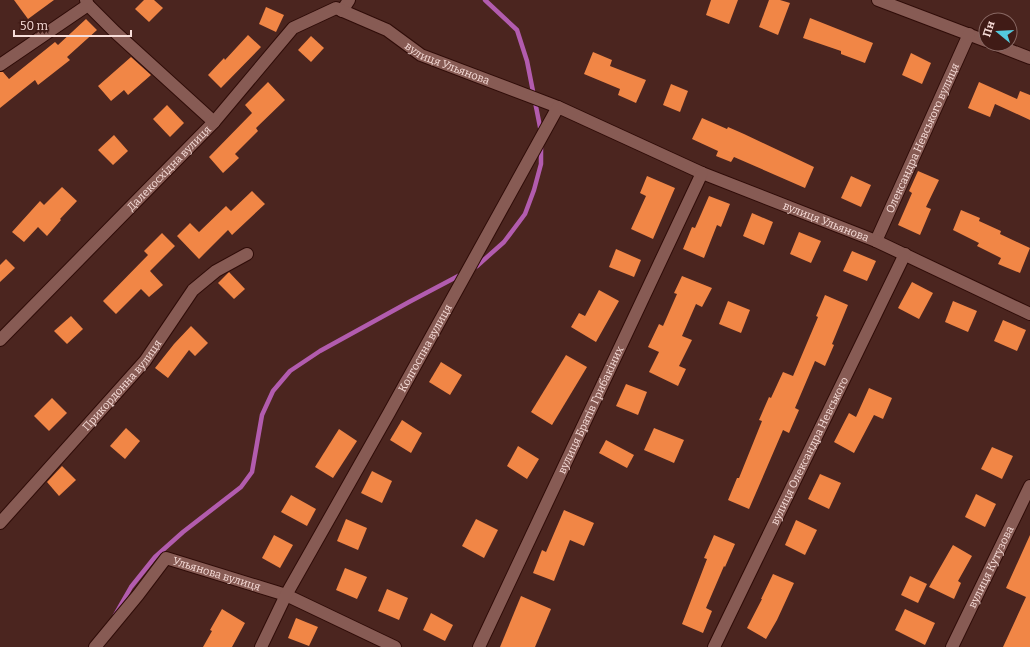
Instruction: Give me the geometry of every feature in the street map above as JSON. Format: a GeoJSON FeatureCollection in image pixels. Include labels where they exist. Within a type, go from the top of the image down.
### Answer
{"type":"FeatureCollection","features":[{"type":"Feature","properties":{"kind":"street"},"geometry":{"type":"LineString","coordinates":[[342,11],[349,0]]}},
{"type":"Feature","properties":{"kind":"street"},"geometry":{"type":"LineString","coordinates":[[878,0],[978,38]]}},
{"type":"Feature","properties":{"kind":"street"},"geometry":{"type":"LineString","coordinates":[[0,65],[87,3],[115,32],[214,122]]}},
{"type":"Feature","properties":{"kind":"street","name":"Далекосхідна вулиця"},"geometry":{"type":"LineString","coordinates":[[0,340],[214,122],[293,28],[336,8],[342,11]]}},
{"type":"Feature","properties":{"kind":"street","name":"вулиця Ульянова"},"geometry":{"type":"LineString","coordinates":[[342,11],[387,30],[421,55],[558,107],[702,173],[876,241],[1030,314]]}},
{"type":"Feature","properties":{"kind":"street","name":"Олександра Невського вулиця"},"geometry":{"type":"LineString","coordinates":[[876,241],[969,34]]}},
{"type":"Feature","properties":{"kind":"street"},"geometry":{"type":"LineString","coordinates":[[1015,52],[1030,58]]}},
{"type":"Feature","properties":{"kind":"street","name":"Колгоспна вулиця"},"geometry":{"type":"LineString","coordinates":[[261,647],[286,595],[389,413],[558,107]]}},
{"type":"Feature","properties":{"kind":"street","name":"вулиця Братів Грибакіних"},"geometry":{"type":"LineString","coordinates":[[479,647],[702,173]]}},
{"type":"Feature","properties":{"kind":"street","name":"Прикордонна вулиця"},"geometry":{"type":"LineString","coordinates":[[0,523],[145,361],[193,290],[216,270],[247,254]]}},
{"type":"Feature","properties":{"kind":"street","name":"вулиця Олександра Невського"},"geometry":{"type":"LineString","coordinates":[[714,647],[905,254]]}},
{"type":"Feature","properties":{"kind":"street","name":"вулиця Кутузова"},"geometry":{"type":"LineString","coordinates":[[952,647],[1030,486]]}},
{"type":"Feature","properties":{"kind":"street","name":"Ульянова вулиця"},"geometry":{"type":"LineString","coordinates":[[95,647],[166,558],[286,595]]}},
{"type":"Feature","properties":{"kind":"street"},"geometry":{"type":"LineString","coordinates":[[286,595],[395,647]]}},
{"type":"Feature","properties":{"kind":"building"},"geometry":{"type":"Polygon","coordinates":[[[14,0],[54,0],[28,19],[14,0]]]}},
{"type":"Feature","properties":{"kind":"building"},"geometry":{"type":"Polygon","coordinates":[[[144,0],[154,0],[163,8],[149,22],[135,9],[144,0]]]}},
{"type":"Feature","properties":{"kind":"building"},"geometry":{"type":"Polygon","coordinates":[[[711,0],[738,0],[729,24],[706,15],[711,0]]]}},
{"type":"Feature","properties":{"kind":"building"},"geometry":{"type":"Polygon","coordinates":[[[769,0],[780,0],[790,3],[778,35],[759,27],[769,0]]]}},
{"type":"Feature","properties":{"kind":"building"},"geometry":{"type":"Polygon","coordinates":[[[266,7],[284,15],[276,32],[259,24],[266,7]]]}},
{"type":"Feature","properties":{"kind":"building"},"geometry":{"type":"Polygon","coordinates":[[[810,18],[873,43],[865,63],[841,54],[841,51],[803,38],[810,18]]]}},
{"type":"Feature","properties":{"kind":"building"},"geometry":{"type":"Polygon","coordinates":[[[86,19],[97,30],[67,57],[70,60],[38,85],[35,80],[0,108],[0,72],[3,72],[9,79],[55,42],[58,45],[86,19]]]}},
{"type":"Feature","properties":{"kind":"building"},"geometry":{"type":"Polygon","coordinates":[[[248,35],[261,47],[221,88],[208,75],[224,58],[225,60],[248,35]]]}},
{"type":"Feature","properties":{"kind":"building"},"geometry":{"type":"Polygon","coordinates":[[[311,36],[324,48],[311,62],[298,50],[311,36]]]}},
{"type":"Feature","properties":{"kind":"building"},"geometry":{"type":"Polygon","coordinates":[[[593,52],[612,60],[610,66],[646,80],[636,103],[618,95],[620,89],[584,74],[593,52]]]}},
{"type":"Feature","properties":{"kind":"building"},"geometry":{"type":"Polygon","coordinates":[[[911,53],[931,63],[922,84],[902,75],[911,53]]]}},
{"type":"Feature","properties":{"kind":"building"},"geometry":{"type":"Polygon","coordinates":[[[131,57],[151,75],[128,95],[124,90],[111,101],[98,86],[131,57]]]}},
{"type":"Feature","properties":{"kind":"building"},"geometry":{"type":"Polygon","coordinates":[[[268,82],[285,100],[256,128],[258,131],[235,154],[239,158],[223,173],[209,157],[252,113],[245,105],[268,82]]]}},
{"type":"Feature","properties":{"kind":"building"},"geometry":{"type":"Polygon","coordinates":[[[979,82],[1017,99],[1020,91],[1030,95],[1030,120],[995,104],[990,117],[968,108],[979,82]]]}},
{"type":"Feature","properties":{"kind":"building"},"geometry":{"type":"Polygon","coordinates":[[[671,84],[688,91],[680,112],[663,105],[671,84]]]}},
{"type":"Feature","properties":{"kind":"building"},"geometry":{"type":"Polygon","coordinates":[[[167,105],[184,123],[170,137],[153,119],[167,105]]]}},
{"type":"Feature","properties":{"kind":"building"},"geometry":{"type":"Polygon","coordinates":[[[702,118],[727,129],[728,127],[744,134],[814,167],[805,188],[734,157],[731,162],[716,156],[718,151],[692,139],[702,118]]]}},
{"type":"Feature","properties":{"kind":"building"},"geometry":{"type":"Polygon","coordinates":[[[114,135],[128,151],[113,165],[98,150],[114,135]]]}},
{"type":"Feature","properties":{"kind":"building"},"geometry":{"type":"Polygon","coordinates":[[[918,171],[939,180],[926,207],[931,209],[920,235],[898,225],[912,193],[909,191],[918,171]]]}},
{"type":"Feature","properties":{"kind":"building"},"geometry":{"type":"Polygon","coordinates":[[[647,176],[675,188],[653,239],[631,229],[646,196],[640,193],[647,176]]]}},
{"type":"Feature","properties":{"kind":"building"},"geometry":{"type":"Polygon","coordinates":[[[851,176],[871,185],[861,207],[841,198],[851,176]]]}},
{"type":"Feature","properties":{"kind":"building"},"geometry":{"type":"Polygon","coordinates":[[[62,187],[77,201],[47,236],[38,227],[24,242],[12,232],[40,201],[44,205],[62,187]]]}},
{"type":"Feature","properties":{"kind":"building"},"geometry":{"type":"Polygon","coordinates":[[[252,191],[265,204],[232,235],[228,230],[199,259],[177,236],[190,223],[199,232],[226,206],[231,211],[252,191]]]}},
{"type":"Feature","properties":{"kind":"building"},"geometry":{"type":"Polygon","coordinates":[[[709,196],[730,204],[721,227],[717,225],[704,258],[683,249],[692,227],[695,228],[709,196]]]}},
{"type":"Feature","properties":{"kind":"building"},"geometry":{"type":"Polygon","coordinates":[[[961,210],[980,218],[979,221],[1001,231],[1000,234],[1030,248],[1020,273],[998,264],[1001,258],[977,246],[979,243],[953,230],[961,210]]]}},
{"type":"Feature","properties":{"kind":"building"},"geometry":{"type":"Polygon","coordinates":[[[752,213],[773,222],[764,245],[743,236],[752,213]]]}},
{"type":"Feature","properties":{"kind":"building"},"geometry":{"type":"Polygon","coordinates":[[[799,232],[821,241],[811,263],[790,254],[799,232]]]}},
{"type":"Feature","properties":{"kind":"building"},"geometry":{"type":"Polygon","coordinates":[[[162,233],[175,246],[150,271],[163,285],[149,297],[141,289],[116,314],[103,301],[148,255],[144,251],[162,233]]]}},
{"type":"Feature","properties":{"kind":"building"},"geometry":{"type":"Polygon","coordinates":[[[616,249],[641,260],[634,277],[609,267],[616,249]]]}},
{"type":"Feature","properties":{"kind":"building"},"geometry":{"type":"Polygon","coordinates":[[[852,251],[876,261],[867,281],[843,271],[852,251]]]}},
{"type":"Feature","properties":{"kind":"building"},"geometry":{"type":"Polygon","coordinates":[[[6,259],[15,268],[0,282],[0,265],[6,259]]]}},
{"type":"Feature","properties":{"kind":"building"},"geometry":{"type":"Polygon","coordinates":[[[229,272],[245,289],[234,299],[218,283],[229,272]]]}},
{"type":"Feature","properties":{"kind":"building"},"geometry":{"type":"Polygon","coordinates":[[[682,276],[712,288],[702,307],[696,304],[682,336],[692,340],[679,366],[686,369],[678,386],[649,372],[659,352],[648,347],[659,324],[663,326],[677,294],[674,293],[682,276]]]}},
{"type":"Feature","properties":{"kind":"building"},"geometry":{"type":"Polygon","coordinates":[[[912,282],[933,293],[919,319],[898,308],[912,282]]]}},
{"type":"Feature","properties":{"kind":"building"},"geometry":{"type":"Polygon","coordinates":[[[599,290],[619,301],[596,342],[571,327],[579,313],[585,316],[599,290]]]}},
{"type":"Feature","properties":{"kind":"building"},"geometry":{"type":"Polygon","coordinates":[[[825,295],[848,305],[832,344],[834,345],[825,366],[815,361],[795,408],[799,410],[789,433],[783,430],[749,509],[728,500],[737,478],[739,478],[762,421],[759,420],[769,397],[771,398],[783,372],[793,376],[818,317],[816,316],[825,295]]]}},
{"type":"Feature","properties":{"kind":"building"},"geometry":{"type":"Polygon","coordinates":[[[728,301],[750,310],[741,333],[719,324],[728,301]]]}},
{"type":"Feature","properties":{"kind":"building"},"geometry":{"type":"Polygon","coordinates":[[[953,301],[977,311],[968,332],[945,322],[953,301]]]}},
{"type":"Feature","properties":{"kind":"building"},"geometry":{"type":"Polygon","coordinates":[[[71,316],[83,329],[67,344],[54,331],[71,316]]]}},
{"type":"Feature","properties":{"kind":"building"},"geometry":{"type":"Polygon","coordinates":[[[1003,320],[1026,330],[1017,351],[994,341],[1003,320]]]}},
{"type":"Feature","properties":{"kind":"building"},"geometry":{"type":"Polygon","coordinates":[[[191,326],[208,343],[195,356],[189,350],[168,378],[155,368],[191,326]]]}},
{"type":"Feature","properties":{"kind":"building"},"geometry":{"type":"Polygon","coordinates":[[[566,355],[587,367],[552,425],[531,412],[566,355]]]}},
{"type":"Feature","properties":{"kind":"building"},"geometry":{"type":"Polygon","coordinates":[[[441,362],[462,375],[450,395],[429,382],[441,362]]]}},
{"type":"Feature","properties":{"kind":"building"},"geometry":{"type":"Polygon","coordinates":[[[626,384],[647,392],[638,415],[616,406],[626,384]]]}},
{"type":"Feature","properties":{"kind":"building"},"geometry":{"type":"Polygon","coordinates":[[[869,388],[892,398],[883,419],[874,415],[854,453],[834,442],[849,413],[856,417],[869,388]]]}},
{"type":"Feature","properties":{"kind":"building"},"geometry":{"type":"Polygon","coordinates":[[[52,398],[67,413],[49,431],[34,416],[52,398]]]}},
{"type":"Feature","properties":{"kind":"building"},"geometry":{"type":"Polygon","coordinates":[[[402,420],[422,433],[411,453],[390,440],[402,420]]]}},
{"type":"Feature","properties":{"kind":"building"},"geometry":{"type":"Polygon","coordinates":[[[126,428],[140,441],[125,459],[110,446],[126,428]]]}},
{"type":"Feature","properties":{"kind":"building"},"geometry":{"type":"Polygon","coordinates":[[[654,428],[684,440],[674,463],[644,450],[654,428]]]}},
{"type":"Feature","properties":{"kind":"building"},"geometry":{"type":"Polygon","coordinates":[[[339,429],[357,441],[333,478],[315,467],[339,429]]]}},
{"type":"Feature","properties":{"kind":"building"},"geometry":{"type":"Polygon","coordinates":[[[606,440],[634,455],[627,468],[599,453],[606,440]]]}},
{"type":"Feature","properties":{"kind":"building"},"geometry":{"type":"Polygon","coordinates":[[[518,446],[539,459],[527,479],[507,466],[518,446]]]}},
{"type":"Feature","properties":{"kind":"building"},"geometry":{"type":"Polygon","coordinates":[[[992,447],[1013,456],[1002,479],[981,469],[992,447]]]}},
{"type":"Feature","properties":{"kind":"building"},"geometry":{"type":"Polygon","coordinates":[[[62,466],[76,480],[59,496],[47,482],[62,466]]]}},
{"type":"Feature","properties":{"kind":"building"},"geometry":{"type":"Polygon","coordinates":[[[372,471],[392,481],[382,503],[361,493],[372,471]]]}},
{"type":"Feature","properties":{"kind":"building"},"geometry":{"type":"Polygon","coordinates":[[[820,474],[841,483],[829,509],[808,499],[820,474]]]}},
{"type":"Feature","properties":{"kind":"building"},"geometry":{"type":"Polygon","coordinates":[[[976,494],[996,504],[985,527],[965,517],[976,494]]]}},
{"type":"Feature","properties":{"kind":"building"},"geometry":{"type":"Polygon","coordinates":[[[291,495],[316,509],[307,526],[281,512],[291,495]]]}},
{"type":"Feature","properties":{"kind":"building"},"geometry":{"type":"Polygon","coordinates":[[[564,510],[594,523],[584,546],[570,540],[554,581],[533,573],[542,550],[546,552],[564,510]]]}},
{"type":"Feature","properties":{"kind":"building"},"geometry":{"type":"Polygon","coordinates":[[[346,519],[367,528],[358,550],[337,541],[346,519]]]}},
{"type":"Feature","properties":{"kind":"building"},"geometry":{"type":"Polygon","coordinates":[[[476,519],[498,530],[484,558],[462,546],[476,519]]]}},
{"type":"Feature","properties":{"kind":"building"},"geometry":{"type":"Polygon","coordinates":[[[796,520],[817,530],[805,555],[785,545],[796,520]]]}},
{"type":"Feature","properties":{"kind":"building"},"geometry":{"type":"Polygon","coordinates":[[[274,535],[293,545],[280,568],[262,558],[274,535]]]}},
{"type":"Feature","properties":{"kind":"building"},"geometry":{"type":"Polygon","coordinates":[[[714,535],[735,544],[706,608],[712,611],[703,633],[682,624],[707,559],[704,558],[714,535]]]}},
{"type":"Feature","properties":{"kind":"building"},"geometry":{"type":"Polygon","coordinates":[[[1030,535],[1030,647],[1003,647],[1026,597],[1006,588],[1030,535]]]}},
{"type":"Feature","properties":{"kind":"building"},"geometry":{"type":"Polygon","coordinates":[[[953,545],[972,556],[958,581],[961,583],[954,599],[929,587],[953,545]]]}},
{"type":"Feature","properties":{"kind":"building"},"geometry":{"type":"Polygon","coordinates":[[[345,568],[367,577],[357,599],[336,590],[345,568]]]}},
{"type":"Feature","properties":{"kind":"building"},"geometry":{"type":"Polygon","coordinates":[[[773,574],[794,583],[777,620],[766,639],[747,628],[773,574]]]}},
{"type":"Feature","properties":{"kind":"building"},"geometry":{"type":"Polygon","coordinates":[[[910,576],[927,584],[918,603],[901,595],[910,576]]]}},
{"type":"Feature","properties":{"kind":"building"},"geometry":{"type":"Polygon","coordinates":[[[387,589],[408,598],[399,620],[378,611],[387,589]]]}},
{"type":"Feature","properties":{"kind":"building"},"geometry":{"type":"Polygon","coordinates":[[[521,596],[551,609],[535,647],[500,647],[521,596]]]}},
{"type":"Feature","properties":{"kind":"building"},"geometry":{"type":"Polygon","coordinates":[[[222,609],[245,623],[232,647],[203,647],[212,631],[210,630],[222,609]]]}},
{"type":"Feature","properties":{"kind":"building"},"geometry":{"type":"Polygon","coordinates":[[[905,609],[935,623],[925,645],[895,630],[905,609]]]}},
{"type":"Feature","properties":{"kind":"building"},"geometry":{"type":"Polygon","coordinates":[[[431,613],[453,625],[445,641],[423,630],[431,613]]]}},
{"type":"Feature","properties":{"kind":"building"},"geometry":{"type":"Polygon","coordinates":[[[296,618],[318,627],[309,646],[288,638],[296,618]]]}},
{"type":"Feature","properties":{"kind":"waterway"},"geometry":{"type":"LineString","coordinates":[[485,0],[517,30],[527,61],[541,132]]}},
{"type":"Feature","properties":{"kind":"waterway"},"geometry":{"type":"LineString","coordinates":[[472,269],[504,242],[525,214],[534,190],[541,164],[541,145]]}},
{"type":"Feature","properties":{"kind":"waterway"},"geometry":{"type":"LineString","coordinates":[[115,615],[131,587],[155,557],[183,532],[241,487],[252,472],[262,415],[273,391],[290,371],[320,351],[462,274]]}}]}
